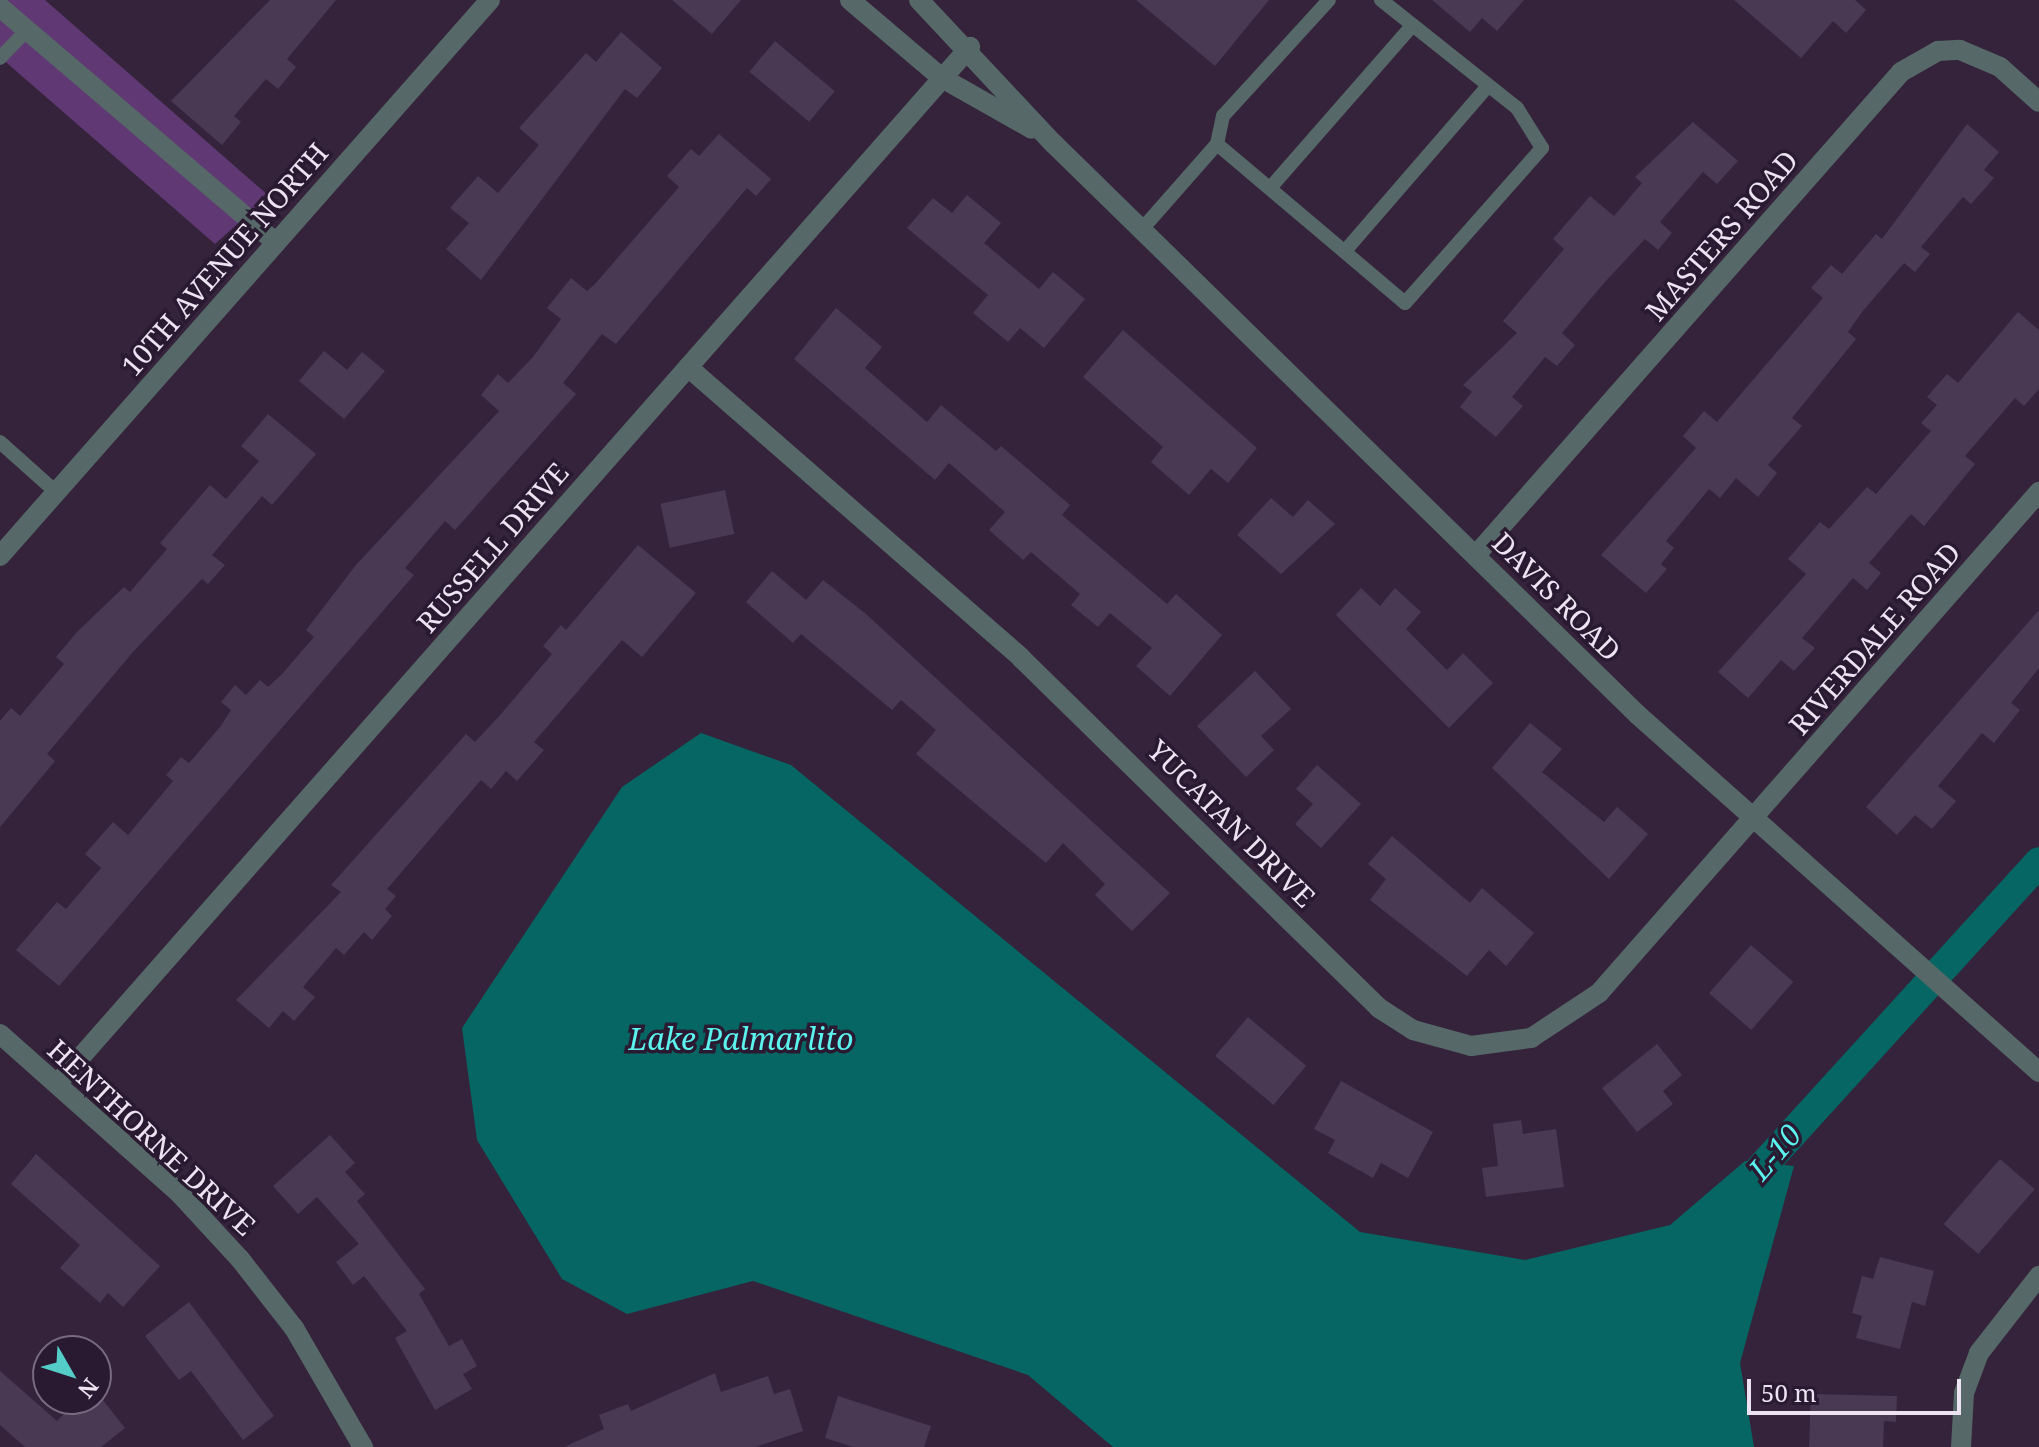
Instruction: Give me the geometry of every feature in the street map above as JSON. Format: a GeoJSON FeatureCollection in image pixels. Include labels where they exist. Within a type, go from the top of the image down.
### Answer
{"type":"FeatureCollection","features":[{"type":"Feature","properties":{"kind":"street","name":"10TH AVENUE NORTH"},"geometry":{"type":"LineString","coordinates":[[0,556],[490,0]]}},
{"type":"Feature","properties":{"kind":"street","name":"DAVIS ROAD"},"geometry":{"type":"LineString","coordinates":[[850,0],[942,78],[1053,143]]}},
{"type":"Feature","properties":{"kind":"street","name":"DAVIS ROAD"},"geometry":{"type":"LineString","coordinates":[[919,0],[970,47],[1053,143],[1750,821],[2039,1072]]}},
{"type":"Feature","properties":{"kind":"street"},"geometry":{"type":"LineString","coordinates":[[0,7],[276,243]]}},
{"type":"Feature","properties":{"kind":"street","name":"RUSSELL DRIVE"},"geometry":{"type":"LineString","coordinates":[[57,1084],[970,47]]}},
{"type":"Feature","properties":{"kind":"street","name":"MASTERS ROAD"},"geometry":{"type":"LineString","coordinates":[[1476,555],[1901,72],[1938,51],[1960,50],[2000,67],[2039,102]]}},
{"type":"Feature","properties":{"kind":"street","name":"YUCATAN DRIVE"},"geometry":{"type":"LineString","coordinates":[[688,367],[1021,658],[1379,1008],[1413,1030],[1491,1046],[1567,1021],[1750,821]]}},
{"type":"Feature","properties":{"kind":"street","name":"RIVERDALE ROAD"},"geometry":{"type":"LineString","coordinates":[[1750,821],[2039,492]]}},
{"type":"Feature","properties":{"kind":"street","name":"HENTHORNE DRIVE"},"geometry":{"type":"LineString","coordinates":[[0,1034],[57,1084],[240,1259],[294,1328],[363,1447]]}},
{"type":"Feature","properties":{"kind":"street"},"geometry":{"type":"LineString","coordinates":[[1961,1447],[1964,1393],[1979,1353],[2039,1276]]}},
{"type":"Feature","properties":{"kind":"lane"},"geometry":{"type":"LineString","coordinates":[[1143,228],[1217,144],[1223,116],[1329,0]]}},
{"type":"Feature","properties":{"kind":"lane"},"geometry":{"type":"LineString","coordinates":[[1217,144],[1405,303],[1542,148],[1517,108],[1381,0]]}},
{"type":"Feature","properties":{"kind":"lane"},"geometry":{"type":"LineString","coordinates":[[1271,187],[1413,25]]}},
{"type":"Feature","properties":{"kind":"lane"},"geometry":{"type":"LineString","coordinates":[[0,58],[27,30]]}},
{"type":"Feature","properties":{"kind":"lane"},"geometry":{"type":"LineString","coordinates":[[1345,251],[1488,86]]}},
{"type":"Feature","properties":{"kind":"lane"},"geometry":{"type":"LineString","coordinates":[[0,442],[56,492]]}},
{"type":"Feature","properties":{"kind":"shaded area"},"geometry":{"type":"Polygon","coordinates":[[[0,0],[45,0],[269,196],[215,244],[0,57],[0,0]]]}},
{"type":"Feature","properties":{"kind":"water","name":"Lake Palmarlito"},"geometry":{"type":"Polygon","coordinates":[[[701,733],[791,765],[1360,1232],[1525,1260],[1670,1225],[1745,1161],[1794,1166],[1740,1363],[1754,1447],[1113,1447],[1028,1375],[753,1281],[627,1314],[562,1279],[477,1140],[462,1028],[622,787],[701,733]]]}},
{"type":"Feature","properties":{"kind":"building"},"geometry":{"type":"Polygon","coordinates":[[[270,0],[336,0],[287,59],[296,67],[278,89],[266,79],[234,116],[241,122],[222,145],[171,101],[270,0]]]}},
{"type":"Feature","properties":{"kind":"building"},"geometry":{"type":"Polygon","coordinates":[[[672,0],[741,0],[712,34],[672,0]]]}},
{"type":"Feature","properties":{"kind":"building"},"geometry":{"type":"Polygon","coordinates":[[[1136,0],[1269,0],[1215,66],[1136,0]]]}},
{"type":"Feature","properties":{"kind":"building"},"geometry":{"type":"Polygon","coordinates":[[[1432,0],[1524,0],[1497,31],[1482,18],[1470,32],[1432,0]]]}},
{"type":"Feature","properties":{"kind":"building"},"geometry":{"type":"Polygon","coordinates":[[[1734,0],[1855,0],[1866,10],[1846,33],[1833,21],[1801,58],[1734,0]]]}},
{"type":"Feature","properties":{"kind":"building"},"geometry":{"type":"Polygon","coordinates":[[[621,32],[662,68],[637,98],[625,89],[481,280],[446,249],[469,223],[450,208],[478,176],[498,193],[539,145],[519,128],[586,53],[596,62],[621,32]]]}},
{"type":"Feature","properties":{"kind":"building"},"geometry":{"type":"Polygon","coordinates":[[[775,41],[835,91],[809,122],[749,72],[775,41]]]}},
{"type":"Feature","properties":{"kind":"building"},"geometry":{"type":"Polygon","coordinates":[[[1693,122],[1738,161],[1717,184],[1703,172],[1660,222],[1672,233],[1658,250],[1645,239],[1604,283],[1562,333],[1575,345],[1557,366],[1545,357],[1512,397],[1523,406],[1496,437],[1460,407],[1472,392],[1463,385],[1517,333],[1503,321],[1564,249],[1553,239],[1590,196],[1614,216],[1642,183],[1635,177],[1693,122]]]}},
{"type":"Feature","properties":{"kind":"building"},"geometry":{"type":"Polygon","coordinates":[[[1967,124],[1999,152],[1984,170],[1994,178],[1971,204],[1963,197],[1921,247],[1930,254],[1915,272],[1904,263],[1862,312],[1848,332],[1856,339],[1792,418],[1802,426],[1768,465],[1777,473],[1758,497],[1736,478],[1720,498],[1709,489],[1666,541],[1674,548],[1661,564],[1667,569],[1646,593],[1601,555],[1696,448],[1683,436],[1704,411],[1717,422],[1823,298],[1811,288],[1831,265],[1842,274],[1876,234],[1882,239],[1967,124]]]}},
{"type":"Feature","properties":{"kind":"building"},"geometry":{"type":"Polygon","coordinates":[[[719,134],[771,179],[756,196],[747,188],[616,344],[602,334],[563,383],[576,394],[455,530],[445,521],[405,568],[414,575],[59,986],[16,950],[57,902],[66,909],[101,868],[85,854],[113,822],[128,835],[173,781],[166,775],[181,757],[189,763],[220,727],[231,710],[221,702],[235,685],[246,695],[260,680],[268,687],[282,674],[314,637],[306,630],[356,565],[499,411],[481,395],[498,374],[508,383],[533,357],[561,319],[547,308],[571,278],[587,291],[595,284],[679,187],[667,176],[691,149],[699,156],[719,134]]]}},
{"type":"Feature","properties":{"kind":"building"},"geometry":{"type":"Polygon","coordinates":[[[967,195],[1001,223],[984,243],[1039,289],[1053,272],[1085,299],[1044,348],[1020,328],[1008,342],[973,313],[988,295],[907,228],[933,198],[952,213],[967,195]]]}},
{"type":"Feature","properties":{"kind":"building"},"geometry":{"type":"Polygon","coordinates":[[[836,308],[882,347],[865,368],[927,422],[941,405],[996,451],[1001,446],[1070,505],[1062,515],[1167,604],[1176,594],[1222,635],[1170,696],[1136,666],[1152,648],[1110,613],[1098,627],[1071,605],[1080,594],[1031,552],[1023,560],[989,530],[1005,512],[949,463],[935,480],[794,359],[836,308]]]}},
{"type":"Feature","properties":{"kind":"building"},"geometry":{"type":"Polygon","coordinates":[[[2018,312],[2039,330],[2039,389],[2024,406],[2015,398],[1965,456],[1975,464],[1924,526],[1911,514],[1869,563],[1881,573],[1867,590],[1853,578],[1802,638],[1815,648],[1794,671],[1781,660],[1748,698],[1718,672],[1806,574],[1788,559],[1820,522],[1829,529],[1867,487],[1876,494],[1931,431],[1921,423],[1937,405],[1927,397],[1947,374],[1958,383],[2018,312]]]}},
{"type":"Feature","properties":{"kind":"building"},"geometry":{"type":"Polygon","coordinates":[[[1123,330],[1257,448],[1228,483],[1211,469],[1189,495],[1151,462],[1163,447],[1083,377],[1123,330]]]}},
{"type":"Feature","properties":{"kind":"building"},"geometry":{"type":"Polygon","coordinates":[[[324,351],[347,370],[362,352],[385,371],[344,419],[299,381],[324,351]]]}},
{"type":"Feature","properties":{"kind":"building"},"geometry":{"type":"Polygon","coordinates":[[[268,414],[316,454],[272,505],[262,496],[212,555],[225,565],[208,584],[202,579],[133,652],[47,754],[55,761],[0,827],[0,721],[11,708],[20,716],[64,664],[56,657],[124,587],[130,592],[167,549],[160,543],[210,485],[226,499],[259,461],[241,446],[268,414]]]}},
{"type":"Feature","properties":{"kind":"building"},"geometry":{"type":"Polygon","coordinates":[[[725,490],[734,534],[670,548],[660,504],[725,490]]]}},
{"type":"Feature","properties":{"kind":"building"},"geometry":{"type":"Polygon","coordinates":[[[1271,498],[1293,517],[1308,500],[1335,524],[1281,574],[1237,535],[1271,498]]]}},
{"type":"Feature","properties":{"kind":"building"},"geometry":{"type":"Polygon","coordinates":[[[638,545],[696,593],[642,657],[622,640],[534,742],[544,750],[517,781],[506,771],[491,789],[481,780],[387,889],[396,896],[385,909],[392,916],[372,940],[364,932],[344,955],[336,948],[303,987],[315,997],[294,1021],[283,1011],[269,1028],[236,1000],[341,892],[331,885],[466,734],[475,742],[501,714],[552,654],[543,646],[561,625],[566,630],[638,545]]]}},
{"type":"Feature","properties":{"kind":"building"},"geometry":{"type":"Polygon","coordinates":[[[772,571],[806,600],[823,580],[866,614],[1170,893],[1132,931],[1095,895],[1105,884],[1063,843],[1046,863],[916,754],[936,730],[901,700],[892,710],[801,634],[793,643],[746,602],[772,571]]]}},
{"type":"Feature","properties":{"kind":"building"},"geometry":{"type":"Polygon","coordinates":[[[1361,588],[1380,606],[1395,588],[1421,612],[1406,629],[1447,670],[1463,653],[1493,683],[1449,728],[1336,615],[1361,588]]]}},
{"type":"Feature","properties":{"kind":"building"},"geometry":{"type":"Polygon","coordinates":[[[2039,610],[2039,668],[2011,703],[2020,710],[1994,743],[1982,733],[1938,786],[1956,801],[1932,829],[1915,815],[1897,835],[1866,807],[2039,610]]]}},
{"type":"Feature","properties":{"kind":"building"},"geometry":{"type":"Polygon","coordinates":[[[1255,671],[1291,709],[1261,736],[1274,750],[1246,777],[1197,726],[1255,671]]]}},
{"type":"Feature","properties":{"kind":"building"},"geometry":{"type":"Polygon","coordinates":[[[1530,723],[1562,749],[1542,772],[1604,822],[1617,807],[1648,834],[1609,879],[1492,768],[1530,723]]]}},
{"type":"Feature","properties":{"kind":"building"},"geometry":{"type":"Polygon","coordinates":[[[1317,765],[1361,804],[1321,848],[1295,824],[1313,804],[1296,789],[1317,765]]]}},
{"type":"Feature","properties":{"kind":"building"},"geometry":{"type":"Polygon","coordinates":[[[1392,836],[1470,903],[1482,888],[1534,933],[1506,966],[1489,950],[1467,976],[1370,900],[1386,879],[1368,864],[1392,836]]]}},
{"type":"Feature","properties":{"kind":"building"},"geometry":{"type":"Polygon","coordinates":[[[1751,945],[1793,982],[1751,1030],[1709,993],[1751,945]]]}},
{"type":"Feature","properties":{"kind":"building"},"geometry":{"type":"Polygon","coordinates":[[[1248,1017],[1306,1066],[1273,1105],[1215,1056],[1248,1017]]]}},
{"type":"Feature","properties":{"kind":"building"},"geometry":{"type":"Polygon","coordinates":[[[1657,1044],[1682,1075],[1663,1091],[1673,1104],[1637,1132],[1602,1088],[1657,1044]]]}},
{"type":"Feature","properties":{"kind":"building"},"geometry":{"type":"Polygon","coordinates":[[[1341,1081],[1433,1132],[1408,1178],[1381,1163],[1373,1178],[1328,1153],[1335,1140],[1314,1129],[1341,1081]]]}},
{"type":"Feature","properties":{"kind":"building"},"geometry":{"type":"Polygon","coordinates":[[[1521,1120],[1523,1134],[1556,1129],[1564,1187],[1486,1197],[1482,1168],[1498,1166],[1493,1124],[1521,1120]]]}},
{"type":"Feature","properties":{"kind":"building"},"geometry":{"type":"Polygon","coordinates":[[[330,1135],[355,1163],[345,1172],[365,1194],[357,1201],[425,1289],[419,1294],[449,1346],[462,1339],[477,1366],[463,1374],[472,1389],[435,1410],[395,1338],[407,1331],[364,1276],[353,1285],[336,1262],[359,1244],[317,1197],[298,1214],[273,1186],[330,1135]]]}},
{"type":"Feature","properties":{"kind":"building"},"geometry":{"type":"Polygon","coordinates":[[[36,1154],[160,1266],[123,1307],[108,1293],[100,1303],[60,1268],[80,1245],[11,1184],[36,1154]]]}},
{"type":"Feature","properties":{"kind":"building"},"geometry":{"type":"Polygon","coordinates":[[[2000,1159],[2035,1189],[1978,1254],[1944,1224],[2000,1159]]]}},
{"type":"Feature","properties":{"kind":"building"},"geometry":{"type":"Polygon","coordinates":[[[1880,1257],[1934,1271],[1925,1306],[1912,1302],[1900,1349],[1856,1338],[1862,1316],[1852,1313],[1862,1276],[1873,1279],[1880,1257]]]}},
{"type":"Feature","properties":{"kind":"building"},"geometry":{"type":"Polygon","coordinates":[[[189,1302],[274,1416],[243,1440],[191,1371],[179,1380],[145,1336],[189,1302]]]}},
{"type":"Feature","properties":{"kind":"building"},"geometry":{"type":"Polygon","coordinates":[[[0,1371],[32,1399],[32,1415],[50,1415],[57,1421],[63,1415],[112,1415],[112,1412],[125,1428],[101,1447],[25,1447],[0,1425],[0,1371]]]}},
{"type":"Feature","properties":{"kind":"building"},"geometry":{"type":"Polygon","coordinates":[[[715,1373],[721,1392],[768,1376],[774,1394],[790,1389],[803,1431],[755,1447],[564,1447],[604,1429],[599,1415],[628,1404],[631,1411],[715,1373]]]}},
{"type":"Feature","properties":{"kind":"building"},"geometry":{"type":"Polygon","coordinates":[[[1811,1394],[1897,1396],[1896,1422],[1884,1421],[1883,1447],[1809,1447],[1811,1394]]]}},
{"type":"Feature","properties":{"kind":"building"},"geometry":{"type":"Polygon","coordinates":[[[838,1396],[931,1426],[924,1447],[853,1447],[825,1438],[838,1396]]]}},
{"type":"Feature","properties":{"kind":"waterway","name":"L-10"},"geometry":{"type":"LineString","coordinates":[[1739,1192],[2039,862]]}}]}
